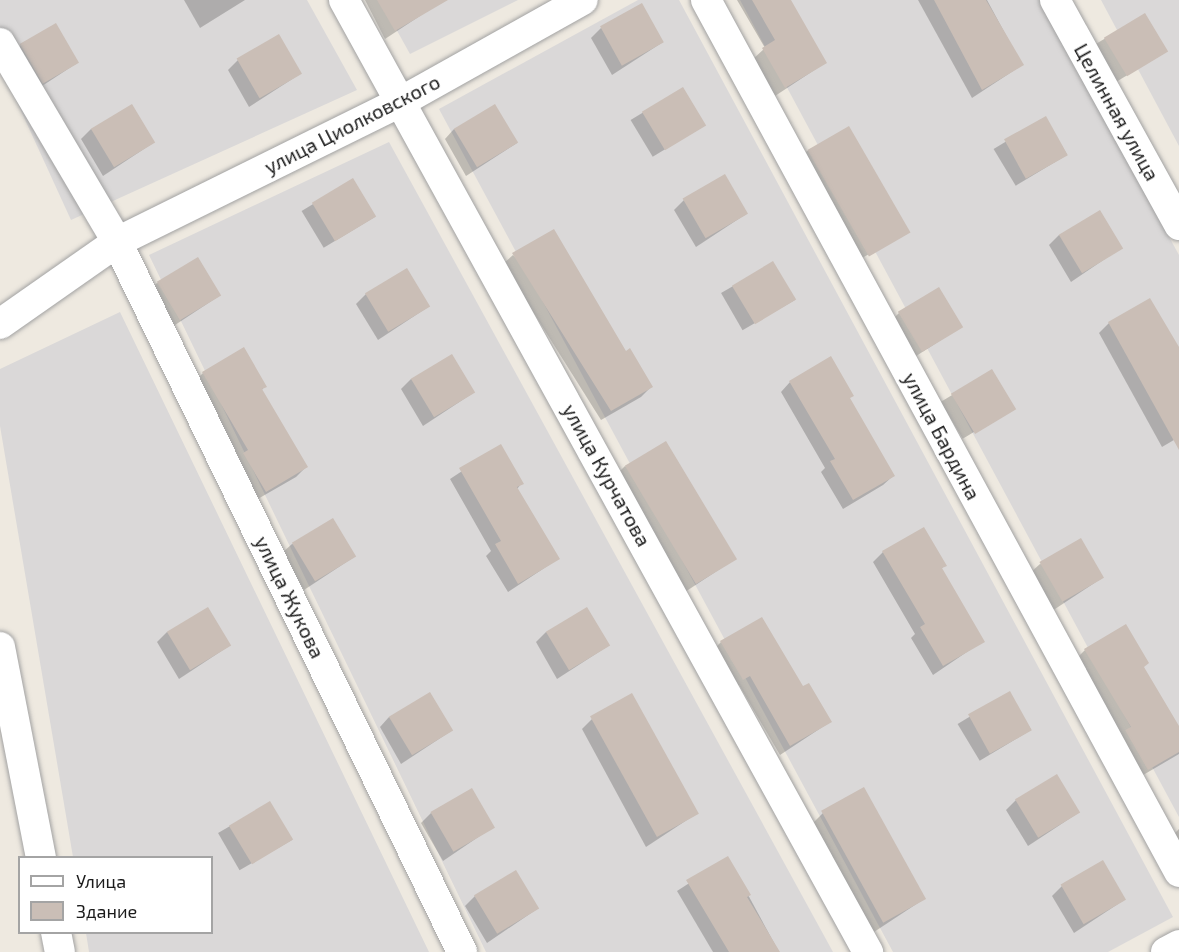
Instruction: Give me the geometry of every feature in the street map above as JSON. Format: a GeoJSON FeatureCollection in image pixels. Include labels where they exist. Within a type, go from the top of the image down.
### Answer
{"type":"FeatureCollection","features":[{"type":"Feature","properties":{"kind":"street","name":"улица Курчатова"},"geometry":{"type":"LineString","coordinates":[[344,0],[402,101],[868,952]]}},
{"type":"Feature","properties":{"kind":"street","name":"улица Циолковского"},"geometry":{"type":"LineString","coordinates":[[0,324],[117,242],[402,101],[583,0]]}},
{"type":"Feature","properties":{"kind":"street","name":"улица Бардина"},"geometry":{"type":"LineString","coordinates":[[706,0],[1179,872]]}},
{"type":"Feature","properties":{"kind":"street","name":"Целинная улица"},"geometry":{"type":"LineString","coordinates":[[1055,0],[1179,225]]}},
{"type":"Feature","properties":{"kind":"street","name":"улица Жукова"},"geometry":{"type":"LineString","coordinates":[[0,43],[117,242],[462,952]]}},
{"type":"Feature","properties":{"kind":"street"},"geometry":{"type":"LineString","coordinates":[[0,647],[41,856]]}},
{"type":"Feature","properties":{"kind":"street"},"geometry":{"type":"LineString","coordinates":[[56,934],[60,952]]}},
{"type":"Feature","properties":{"kind":"street"},"geometry":{"type":"LineString","coordinates":[[1166,952],[1179,945]]}},
{"type":"Feature","properties":{"kind":"shaded area"},"geometry":{"type":"Polygon","coordinates":[[[0,0],[307,0],[357,90],[71,220],[0,65],[0,0]]]}},
{"type":"Feature","properties":{"kind":"shaded area"},"geometry":{"type":"Polygon","coordinates":[[[380,0],[518,0],[410,54],[380,0]]]}},
{"type":"Feature","properties":{"kind":"shaded area"},"geometry":{"type":"Polygon","coordinates":[[[638,0],[679,0],[1173,917],[1108,952],[893,952],[439,109],[638,0]]]}},
{"type":"Feature","properties":{"kind":"shaded area"},"geometry":{"type":"Polygon","coordinates":[[[740,0],[1039,0],[1179,255],[1179,817],[740,0]]]}},
{"type":"Feature","properties":{"kind":"shaded area"},"geometry":{"type":"Polygon","coordinates":[[[1101,0],[1179,0],[1179,146],[1101,0]]]}},
{"type":"Feature","properties":{"kind":"shaded area"},"geometry":{"type":"Polygon","coordinates":[[[389,142],[833,952],[486,952],[149,255],[389,142]]]}},
{"type":"Feature","properties":{"kind":"shaded area"},"geometry":{"type":"Polygon","coordinates":[[[120,312],[429,952],[89,952],[86,934],[213,934],[213,856],[73,856],[0,426],[0,369],[120,312]]]}},
{"type":"Feature","properties":{"kind":"building"},"geometry":{"type":"Polygon","coordinates":[[[377,0],[448,0],[395,31],[377,0]]]}},
{"type":"Feature","properties":{"kind":"building"},"geometry":{"type":"Polygon","coordinates":[[[752,0],[791,0],[827,63],[785,88],[762,48],[775,40],[752,0]]]}},
{"type":"Feature","properties":{"kind":"building"},"geometry":{"type":"Polygon","coordinates":[[[934,0],[986,0],[1024,65],[982,90],[934,0]]]}},
{"type":"Feature","properties":{"kind":"building"},"geometry":{"type":"Polygon","coordinates":[[[642,3],[664,42],[622,66],[600,26],[642,3]]]}},
{"type":"Feature","properties":{"kind":"building"},"geometry":{"type":"Polygon","coordinates":[[[1145,13],[1168,52],[1127,76],[1104,38],[1145,13]]]}},
{"type":"Feature","properties":{"kind":"building"},"geometry":{"type":"Polygon","coordinates":[[[56,23],[79,63],[43,84],[20,44],[56,23]]]}},
{"type":"Feature","properties":{"kind":"building"},"geometry":{"type":"Polygon","coordinates":[[[279,34],[302,74],[260,98],[237,59],[279,34]]]}},
{"type":"Feature","properties":{"kind":"building"},"geometry":{"type":"Polygon","coordinates":[[[683,87],[706,126],[665,150],[642,112],[683,87]]]}},
{"type":"Feature","properties":{"kind":"building"},"geometry":{"type":"Polygon","coordinates":[[[132,104],[155,143],[114,167],[91,129],[132,104]]]}},
{"type":"Feature","properties":{"kind":"building"},"geometry":{"type":"Polygon","coordinates":[[[495,104],[518,143],[477,167],[454,129],[495,104]]]}},
{"type":"Feature","properties":{"kind":"building"},"geometry":{"type":"Polygon","coordinates":[[[1046,116],[1068,155],[1026,179],[1004,139],[1046,116]]]}},
{"type":"Feature","properties":{"kind":"building"},"geometry":{"type":"Polygon","coordinates":[[[849,126],[910,233],[869,257],[807,150],[849,126]]]}},
{"type":"Feature","properties":{"kind":"building"},"geometry":{"type":"Polygon","coordinates":[[[725,174],[748,214],[706,238],[683,198],[725,174]]]}},
{"type":"Feature","properties":{"kind":"building"},"geometry":{"type":"Polygon","coordinates":[[[353,178],[376,217],[335,241],[312,203],[353,178]]]}},
{"type":"Feature","properties":{"kind":"building"},"geometry":{"type":"Polygon","coordinates":[[[1100,210],[1123,249],[1082,273],[1059,235],[1100,210]]]}},
{"type":"Feature","properties":{"kind":"building"},"geometry":{"type":"Polygon","coordinates":[[[554,229],[626,351],[630,348],[653,387],[611,411],[512,253],[554,229]]]}},
{"type":"Feature","properties":{"kind":"building"},"geometry":{"type":"Polygon","coordinates":[[[198,257],[221,296],[180,320],[157,282],[198,257]]]}},
{"type":"Feature","properties":{"kind":"building"},"geometry":{"type":"Polygon","coordinates":[[[773,261],[796,300],[755,324],[732,286],[773,261]]]}},
{"type":"Feature","properties":{"kind":"building"},"geometry":{"type":"Polygon","coordinates":[[[407,268],[430,307],[388,332],[365,293],[407,268]]]}},
{"type":"Feature","properties":{"kind":"building"},"geometry":{"type":"Polygon","coordinates":[[[939,287],[963,327],[922,352],[898,312],[939,287]]]}},
{"type":"Feature","properties":{"kind":"building"},"geometry":{"type":"Polygon","coordinates":[[[1150,298],[1179,347],[1179,450],[1108,322],[1150,298]]]}},
{"type":"Feature","properties":{"kind":"building"},"geometry":{"type":"Polygon","coordinates":[[[244,347],[267,387],[262,389],[308,467],[266,492],[243,453],[248,450],[202,372],[244,347]]]}},
{"type":"Feature","properties":{"kind":"building"},"geometry":{"type":"Polygon","coordinates":[[[452,354],[475,393],[434,417],[411,379],[452,354]]]}},
{"type":"Feature","properties":{"kind":"building"},"geometry":{"type":"Polygon","coordinates":[[[831,356],[854,396],[850,398],[895,476],[853,500],[830,461],[835,459],[789,381],[831,356]]]}},
{"type":"Feature","properties":{"kind":"building"},"geometry":{"type":"Polygon","coordinates":[[[992,369],[1016,409],[975,434],[951,394],[992,369]]]}},
{"type":"Feature","properties":{"kind":"building"},"geometry":{"type":"Polygon","coordinates":[[[666,441],[737,559],[696,584],[625,466],[666,441]]]}},
{"type":"Feature","properties":{"kind":"building"},"geometry":{"type":"Polygon","coordinates":[[[501,444],[524,484],[517,487],[560,559],[518,584],[495,544],[501,541],[459,468],[501,444]]]}},
{"type":"Feature","properties":{"kind":"building"},"geometry":{"type":"Polygon","coordinates":[[[333,518],[356,557],[315,581],[292,543],[333,518]]]}},
{"type":"Feature","properties":{"kind":"building"},"geometry":{"type":"Polygon","coordinates":[[[924,527],[947,566],[942,568],[985,642],[943,666],[920,627],[925,624],[882,551],[924,527]]]}},
{"type":"Feature","properties":{"kind":"building"},"geometry":{"type":"Polygon","coordinates":[[[1081,538],[1104,578],[1062,602],[1039,562],[1081,538]]]}},
{"type":"Feature","properties":{"kind":"building"},"geometry":{"type":"Polygon","coordinates":[[[208,607],[231,646],[190,670],[167,632],[208,607]]]}},
{"type":"Feature","properties":{"kind":"building"},"geometry":{"type":"Polygon","coordinates":[[[587,607],[610,646],[569,670],[546,632],[587,607]]]}},
{"type":"Feature","properties":{"kind":"building"},"geometry":{"type":"Polygon","coordinates":[[[762,617],[803,686],[809,683],[832,722],[790,746],[750,676],[743,680],[720,641],[762,617]]]}},
{"type":"Feature","properties":{"kind":"building"},"geometry":{"type":"Polygon","coordinates":[[[1126,624],[1149,663],[1144,667],[1179,726],[1179,752],[1148,770],[1125,730],[1131,727],[1084,649],[1126,624]]]}},
{"type":"Feature","properties":{"kind":"building"},"geometry":{"type":"Polygon","coordinates":[[[1010,691],[1032,730],[990,754],[968,714],[1010,691]]]}},
{"type":"Feature","properties":{"kind":"building"},"geometry":{"type":"Polygon","coordinates":[[[430,692],[453,731],[412,755],[389,717],[430,692]]]}},
{"type":"Feature","properties":{"kind":"building"},"geometry":{"type":"Polygon","coordinates":[[[632,693],[699,814],[657,837],[590,716],[632,693]]]}},
{"type":"Feature","properties":{"kind":"building"},"geometry":{"type":"Polygon","coordinates":[[[1057,774],[1080,813],[1038,838],[1015,799],[1057,774]]]}},
{"type":"Feature","properties":{"kind":"building"},"geometry":{"type":"Polygon","coordinates":[[[864,787],[926,899],[883,923],[821,811],[864,787]]]}},
{"type":"Feature","properties":{"kind":"building"},"geometry":{"type":"Polygon","coordinates":[[[472,788],[495,828],[453,852],[430,812],[472,788]]]}},
{"type":"Feature","properties":{"kind":"building"},"geometry":{"type":"Polygon","coordinates":[[[270,801],[293,840],[252,864],[229,826],[270,801]]]}},
{"type":"Feature","properties":{"kind":"building"},"geometry":{"type":"Polygon","coordinates":[[[728,856],[751,895],[747,897],[780,952],[729,952],[686,880],[728,856]]]}},
{"type":"Feature","properties":{"kind":"building"},"geometry":{"type":"Polygon","coordinates":[[[1103,860],[1126,900],[1084,924],[1061,884],[1103,860]]]}},
{"type":"Feature","properties":{"kind":"building"},"geometry":{"type":"Polygon","coordinates":[[[516,870],[539,909],[497,934],[474,895],[516,870]]]}}]}
